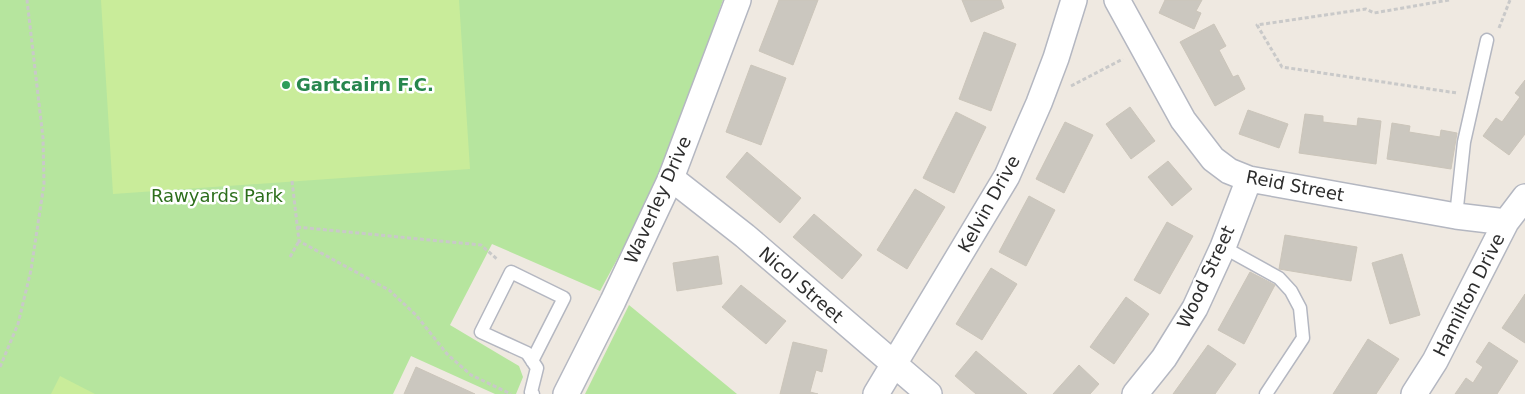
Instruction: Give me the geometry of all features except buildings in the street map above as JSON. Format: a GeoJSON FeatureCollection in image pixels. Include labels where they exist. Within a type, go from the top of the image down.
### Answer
{"type":"FeatureCollection","features":[{"type":"Feature","properties":{"kind":"street","name":"Waverley Drive"},"geometry":{"type":"LineString","coordinates":[[566,394],[613,301],[671,178],[738,0]]}},
{"type":"Feature","properties":{"kind":"street","name":"Kelvin Drive"},"geometry":{"type":"LineString","coordinates":[[876,394],[1008,176],[1056,58],[1074,0]]}},
{"type":"Feature","properties":{"kind":"street","name":"Reid Street"},"geometry":{"type":"LineString","coordinates":[[1117,0],[1184,120],[1213,159],[1229,171],[1249,179],[1456,216],[1506,222]]}},
{"type":"Feature","properties":{"kind":"street","name":"Nicol Street"},"geometry":{"type":"LineString","coordinates":[[671,178],[745,236],[929,394]]}},
{"type":"Feature","properties":{"kind":"street","name":"Wood Street"},"geometry":{"type":"LineString","coordinates":[[1135,394],[1164,358],[1195,308],[1223,247],[1249,179]]}},
{"type":"Feature","properties":{"kind":"street","name":"Hamilton Drive"},"geometry":{"type":"LineString","coordinates":[[1414,394],[1435,361],[1506,222],[1525,197]]}},
{"type":"Feature","properties":{"kind":"lane"},"geometry":{"type":"LineString","coordinates":[[1456,216],[1464,142],[1487,40]]}},
{"type":"Feature","properties":{"kind":"lane"},"geometry":{"type":"LineString","coordinates":[[1223,247],[1279,278],[1291,291],[1300,308],[1303,338],[1266,394]]}},
{"type":"Feature","properties":{"kind":"lane"},"geometry":{"type":"LineString","coordinates":[[532,361],[564,298],[511,272],[482,332],[527,353],[532,361],[537,368],[531,392],[533,394]]}},
{"type":"Feature","properties":{"kind":"path"},"geometry":{"type":"LineString","coordinates":[[0,367],[18,324],[31,270],[44,184],[43,138],[27,0]]}},
{"type":"Feature","properties":{"kind":"path"},"geometry":{"type":"LineString","coordinates":[[1449,0],[1374,13],[1366,9],[1257,25],[1282,67],[1474,96]]}},
{"type":"Feature","properties":{"kind":"path"},"geometry":{"type":"LineString","coordinates":[[1487,40],[1496,36],[1510,0]]}},
{"type":"Feature","properties":{"kind":"path"},"geometry":{"type":"LineString","coordinates":[[1039,103],[1143,48]]}},
{"type":"Feature","properties":{"kind":"path"},"geometry":{"type":"LineString","coordinates":[[290,257],[299,241],[292,181]]}},
{"type":"Feature","properties":{"kind":"path"},"geometry":{"type":"LineString","coordinates":[[298,227],[481,245],[511,272]]}},
{"type":"Feature","properties":{"kind":"path"},"geometry":{"type":"LineString","coordinates":[[299,241],[389,290],[416,315],[448,354],[471,375],[511,394]]}},
{"type":"Feature","properties":{"kind":"green space","name":"Rawyards Park"},"geometry":{"type":"Polygon","coordinates":[[[0,0],[723,0],[670,148],[646,206],[600,291],[492,244],[450,325],[519,366],[523,377],[516,394],[495,394],[411,356],[393,394],[0,394],[0,0]]]}},
{"type":"Feature","properties":{"kind":"green space","name":"Gartcairn F.C."},"geometry":{"type":"Polygon","coordinates":[[[101,0],[459,0],[470,169],[113,194],[101,0]]]}},
{"type":"Feature","properties":{"kind":"green space"},"geometry":{"type":"Polygon","coordinates":[[[629,305],[737,394],[585,394],[629,305]]]}},
{"type":"Feature","properties":{"kind":"green space"},"geometry":{"type":"Polygon","coordinates":[[[60,376],[95,394],[51,394],[60,376]]]}},
{"type":"Feature","properties":{"kind":"place","name":"Gartcairn F.C."},"geometry":{"type":"Point","coordinates":[286,85]}}]}
